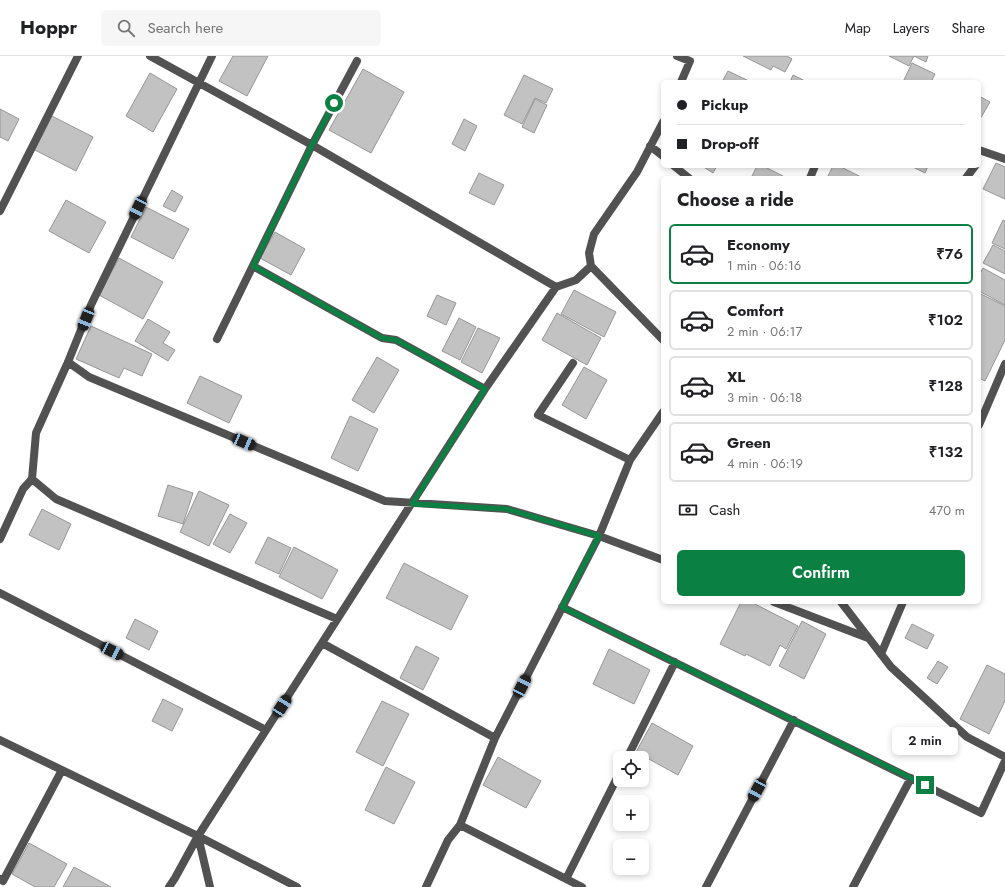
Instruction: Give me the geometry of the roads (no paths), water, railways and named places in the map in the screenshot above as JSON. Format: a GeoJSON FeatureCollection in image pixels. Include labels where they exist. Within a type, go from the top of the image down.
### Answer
{"type":"FeatureCollection","features":[{"type":"Feature","properties":{"kind":"street"},"geometry":{"type":"LineString","coordinates":[[0,211],[78,56]]}},
{"type":"Feature","properties":{"kind":"street"},"geometry":{"type":"LineString","coordinates":[[150,56],[312,145],[556,287]]}},
{"type":"Feature","properties":{"kind":"street"},"geometry":{"type":"LineString","coordinates":[[0,539],[23,489],[32,479],[36,433],[68,362],[91,305],[212,56]]}},
{"type":"Feature","properties":{"kind":"street"},"geometry":{"type":"LineString","coordinates":[[677,56],[690,61],[682,80]]}},
{"type":"Feature","properties":{"kind":"street"},"geometry":{"type":"LineString","coordinates":[[217,338],[312,145],[357,61]]}},
{"type":"Feature","properties":{"kind":"street"},"geometry":{"type":"LineString","coordinates":[[661,126],[636,172],[594,234],[589,253],[591,266],[661,338]]}},
{"type":"Feature","properties":{"kind":"street"},"geometry":{"type":"LineString","coordinates":[[650,146],[661,154]]}},
{"type":"Feature","properties":{"kind":"street"},"geometry":{"type":"LineString","coordinates":[[982,152],[1005,159]]}},
{"type":"Feature","properties":{"kind":"street"},"geometry":{"type":"LineString","coordinates":[[676,168],[686,176]]}},
{"type":"Feature","properties":{"kind":"street"},"geometry":{"type":"LineString","coordinates":[[253,266],[382,338],[396,340],[485,389]]}},
{"type":"Feature","properties":{"kind":"street"},"geometry":{"type":"LineString","coordinates":[[169,887],[198,836],[485,389],[556,287],[576,280],[591,266]]}},
{"type":"Feature","properties":{"kind":"street"},"geometry":{"type":"LineString","coordinates":[[68,362],[89,377],[385,501],[412,504],[507,509],[599,536],[661,559]]}},
{"type":"Feature","properties":{"kind":"street"},"geometry":{"type":"LineString","coordinates":[[573,363],[538,414],[630,460]]}},
{"type":"Feature","properties":{"kind":"street"},"geometry":{"type":"LineString","coordinates":[[981,420],[1005,364]]}},
{"type":"Feature","properties":{"kind":"street"},"geometry":{"type":"LineString","coordinates":[[426,887],[448,840],[460,825],[495,738],[599,536],[630,460],[661,415]]}},
{"type":"Feature","properties":{"kind":"street"},"geometry":{"type":"LineString","coordinates":[[32,479],[56,499],[337,619]]}},
{"type":"Feature","properties":{"kind":"street"},"geometry":{"type":"LineString","coordinates":[[0,593],[266,730]]}},
{"type":"Feature","properties":{"kind":"street"},"geometry":{"type":"LineString","coordinates":[[779,604],[868,638]]}},
{"type":"Feature","properties":{"kind":"street"},"geometry":{"type":"LineString","coordinates":[[842,604],[891,667],[967,737],[1005,757]]}},
{"type":"Feature","properties":{"kind":"street"},"geometry":{"type":"LineString","coordinates":[[881,654],[902,604]]}},
{"type":"Feature","properties":{"kind":"street"},"geometry":{"type":"LineString","coordinates":[[562,607],[981,812],[1005,761]]}},
{"type":"Feature","properties":{"kind":"street"},"geometry":{"type":"LineString","coordinates":[[322,643],[495,738]]}},
{"type":"Feature","properties":{"kind":"street"},"geometry":{"type":"LineString","coordinates":[[631,751],[676,662]]}},
{"type":"Feature","properties":{"kind":"street"},"geometry":{"type":"LineString","coordinates":[[706,887],[794,720]]}},
{"type":"Feature","properties":{"kind":"street"},"geometry":{"type":"LineString","coordinates":[[0,740],[198,836],[297,887]]}},
{"type":"Feature","properties":{"kind":"street"},"geometry":{"type":"LineString","coordinates":[[1,882],[62,770]]}},
{"type":"Feature","properties":{"kind":"street"},"geometry":{"type":"LineString","coordinates":[[853,887],[911,778]]}},
{"type":"Feature","properties":{"kind":"street"},"geometry":{"type":"LineString","coordinates":[[566,879],[613,786]]}},
{"type":"Feature","properties":{"kind":"street"},"geometry":{"type":"LineString","coordinates":[[460,825],[582,887]]}},
{"type":"Feature","properties":{"kind":"street"},"geometry":{"type":"LineString","coordinates":[[198,836],[210,887]]}}]}
